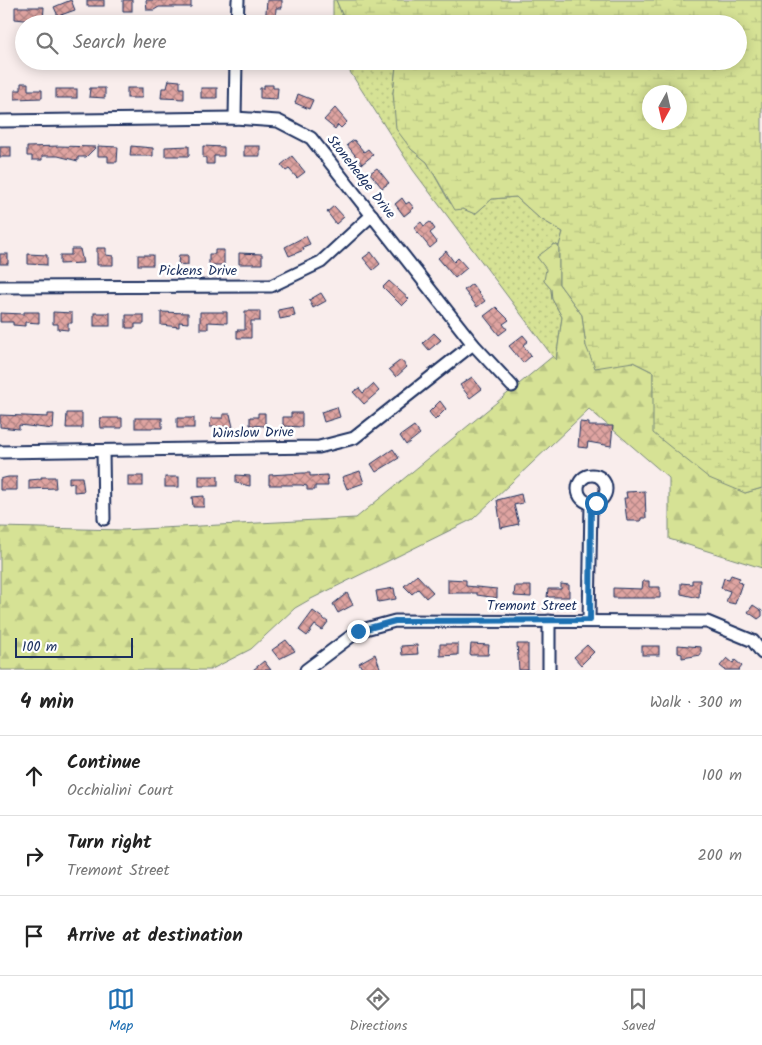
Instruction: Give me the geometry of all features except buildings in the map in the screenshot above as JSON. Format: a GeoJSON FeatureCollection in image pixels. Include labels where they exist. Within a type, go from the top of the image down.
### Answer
{"type":"FeatureCollection","features":[{"type":"Feature","properties":{"kind":"street"},"geometry":{"type":"LineString","coordinates":[[238,0],[238,15]]}},
{"type":"Feature","properties":{"kind":"street"},"geometry":{"type":"LineString","coordinates":[[235,118],[236,70]]}},
{"type":"Feature","properties":{"kind":"street","name":"Stonehedge Drive"},"geometry":{"type":"LineString","coordinates":[[0,121],[235,118],[278,121],[312,138],[473,344],[512,386]]}},
{"type":"Feature","properties":{"kind":"street","name":"Pickens Drive"},"geometry":{"type":"LineString","coordinates":[[0,287],[271,286],[321,262],[372,215]]}},
{"type":"Feature","properties":{"kind":"street","name":"Winslow Drive"},"geometry":{"type":"LineString","coordinates":[[0,452],[319,447],[354,438],[473,344]]}},
{"type":"Feature","properties":{"kind":"street"},"geometry":{"type":"LineString","coordinates":[[103,451],[104,519]]}},
{"type":"Feature","properties":{"kind":"street"},"geometry":{"type":"LineString","coordinates":[[590,620],[591,503]]}},
{"type":"Feature","properties":{"kind":"street","name":"Tremont Street"},"geometry":{"type":"LineString","coordinates":[[306,670],[358,631],[395,621],[590,620],[707,622],[753,641],[762,654]]}},
{"type":"Feature","properties":{"kind":"street"},"geometry":{"type":"LineString","coordinates":[[549,621],[549,670]]}},
{"type":"Feature","properties":{"kind":"green space"},"geometry":{"type":"Polygon","coordinates":[[[333,0],[336,0],[342,15],[333,15],[333,0]]]}},
{"type":"Feature","properties":{"kind":"green space"},"geometry":{"type":"Polygon","coordinates":[[[336,0],[762,0],[762,488],[745,493],[709,478],[653,433],[653,372],[633,362],[595,368],[586,346],[582,315],[559,284],[559,246],[563,232],[539,218],[516,197],[492,199],[475,214],[463,209],[455,210],[427,162],[411,149],[396,129],[393,93],[396,70],[747,70],[747,15],[342,15],[336,0]]]}},
{"type":"Feature","properties":{"kind":"green space"},"geometry":{"type":"Polygon","coordinates":[[[349,70],[396,70],[393,93],[411,149],[427,162],[450,203],[475,214],[492,199],[516,197],[539,218],[563,232],[559,246],[554,244],[544,281],[551,289],[552,299],[562,317],[556,361],[413,170],[349,70]]]}},
{"type":"Feature","properties":{"kind":"green space"},"geometry":{"type":"Polygon","coordinates":[[[554,244],[559,246],[559,284],[582,315],[586,346],[633,362],[653,372],[654,433],[745,493],[762,488],[762,568],[669,539],[669,478],[589,409],[473,519],[295,608],[251,649],[210,670],[0,670],[0,527],[122,530],[356,518],[553,356],[556,360],[562,317],[552,299],[551,289],[544,281],[546,269],[537,257],[554,244]]]}},
{"type":"Feature","properties":{"kind":"route"},"geometry":{"type":"LineString","coordinates":[[358,631],[395,621],[590,620],[591,503],[596,503]]}}]}
